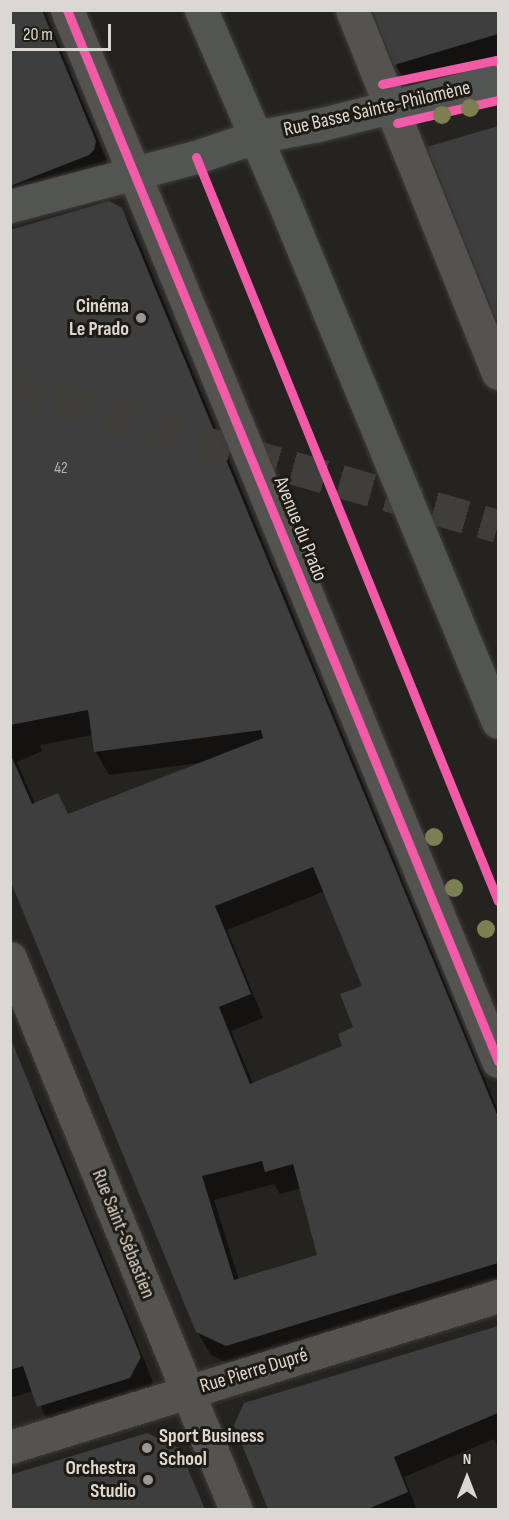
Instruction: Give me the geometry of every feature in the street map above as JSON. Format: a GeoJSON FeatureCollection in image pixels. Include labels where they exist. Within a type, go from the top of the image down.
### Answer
{"type":"FeatureCollection","features":[{"type":"Feature","properties":{"kind":"main road"},"geometry":{"type":"LineString","coordinates":[[201,10],[498,722]]}},
{"type":"Feature","properties":{"kind":"main road","name":"Rue Basse Sainte-Philomène"},"geometry":{"type":"LineString","coordinates":[[10,206],[196,157],[255,137],[498,80]]}},
{"type":"Feature","properties":{"kind":"street","name":"Avenue du Prado"},"geometry":{"type":"LineString","coordinates":[[67,10],[498,1061]]}},
{"type":"Feature","properties":{"kind":"street"},"geometry":{"type":"LineString","coordinates":[[352,10],[498,373]]}},
{"type":"Feature","properties":{"kind":"street","name":"Rue Saint-Sébastien"},"geometry":{"type":"LineString","coordinates":[[10,958],[236,1509]]}},
{"type":"Feature","properties":{"kind":"street","name":"Rue Pierre Dupré"},"geometry":{"type":"LineString","coordinates":[[10,1447],[498,1296]]}},
{"type":"Feature","properties":{"kind":"building"},"geometry":{"type":"Polygon","coordinates":[[[10,10],[42,10],[96,141],[94,150],[89,155],[10,186],[10,10]]]}},
{"type":"Feature","properties":{"kind":"building"},"geometry":{"type":"Polygon","coordinates":[[[372,10],[498,10],[498,34],[394,65],[372,10]]]}},
{"type":"Feature","properties":{"kind":"building"},"geometry":{"type":"Polygon","coordinates":[[[498,126],[498,324],[427,147],[498,126]]]}},
{"type":"Feature","properties":{"kind":"building"},"geometry":{"type":"Polygon","coordinates":[[[109,201],[122,208],[498,1117],[498,1263],[226,1346],[196,1332],[10,880],[10,753],[32,804],[58,793],[68,814],[263,738],[261,730],[94,752],[88,710],[10,725],[10,230],[109,201]],[[313,867],[215,906],[251,994],[219,1007],[250,1084],[342,1046],[338,1034],[353,1027],[340,994],[362,986],[313,867]],[[262,1161],[202,1176],[234,1280],[317,1255],[293,1164],[265,1172],[262,1161]]]}},
{"type":"Feature","properties":{"kind":"building"},"geometry":{"type":"Polygon","coordinates":[[[12,1042],[141,1357],[130,1378],[37,1407],[23,1366],[10,1370],[12,1042]]]}},
{"type":"Feature","properties":{"kind":"building"},"geometry":{"type":"Polygon","coordinates":[[[498,1326],[498,1413],[394,1457],[408,1492],[368,1509],[268,1509],[234,1425],[244,1403],[498,1326]]]}},
{"type":"Feature","properties":{"kind":"building"},"geometry":{"type":"Polygon","coordinates":[[[147,1433],[179,1448],[205,1509],[10,1509],[10,1475],[147,1433]]]}},
{"type":"Feature","properties":{"kind":"tunnel"},"geometry":{"type":"LineString","coordinates":[[10,387],[498,526]]}},
{"type":"Feature","properties":{"kind":"cycle path"},"geometry":{"type":"LineString","coordinates":[[67,10],[498,1061]]}},
{"type":"Feature","properties":{"kind":"cycle path"},"geometry":{"type":"LineString","coordinates":[[382,84],[496,60],[498,62]]}},
{"type":"Feature","properties":{"kind":"cycle path"},"geometry":{"type":"LineString","coordinates":[[397,123],[498,100]]}},
{"type":"Feature","properties":{"kind":"cycle path"},"geometry":{"type":"LineString","coordinates":[[196,157],[498,901]]}},
{"type":"Feature","properties":{"kind":"place","name":"Cinéma Le Prado"},"geometry":{"type":"Point","coordinates":[141,318]}},
{"type":"Feature","properties":{"kind":"place","name":"Sport Business School"},"geometry":{"type":"Point","coordinates":[147,1448]}},
{"type":"Feature","properties":{"kind":"place","name":"Orchestra Studio"},"geometry":{"type":"Point","coordinates":[148,1480]}}]}
